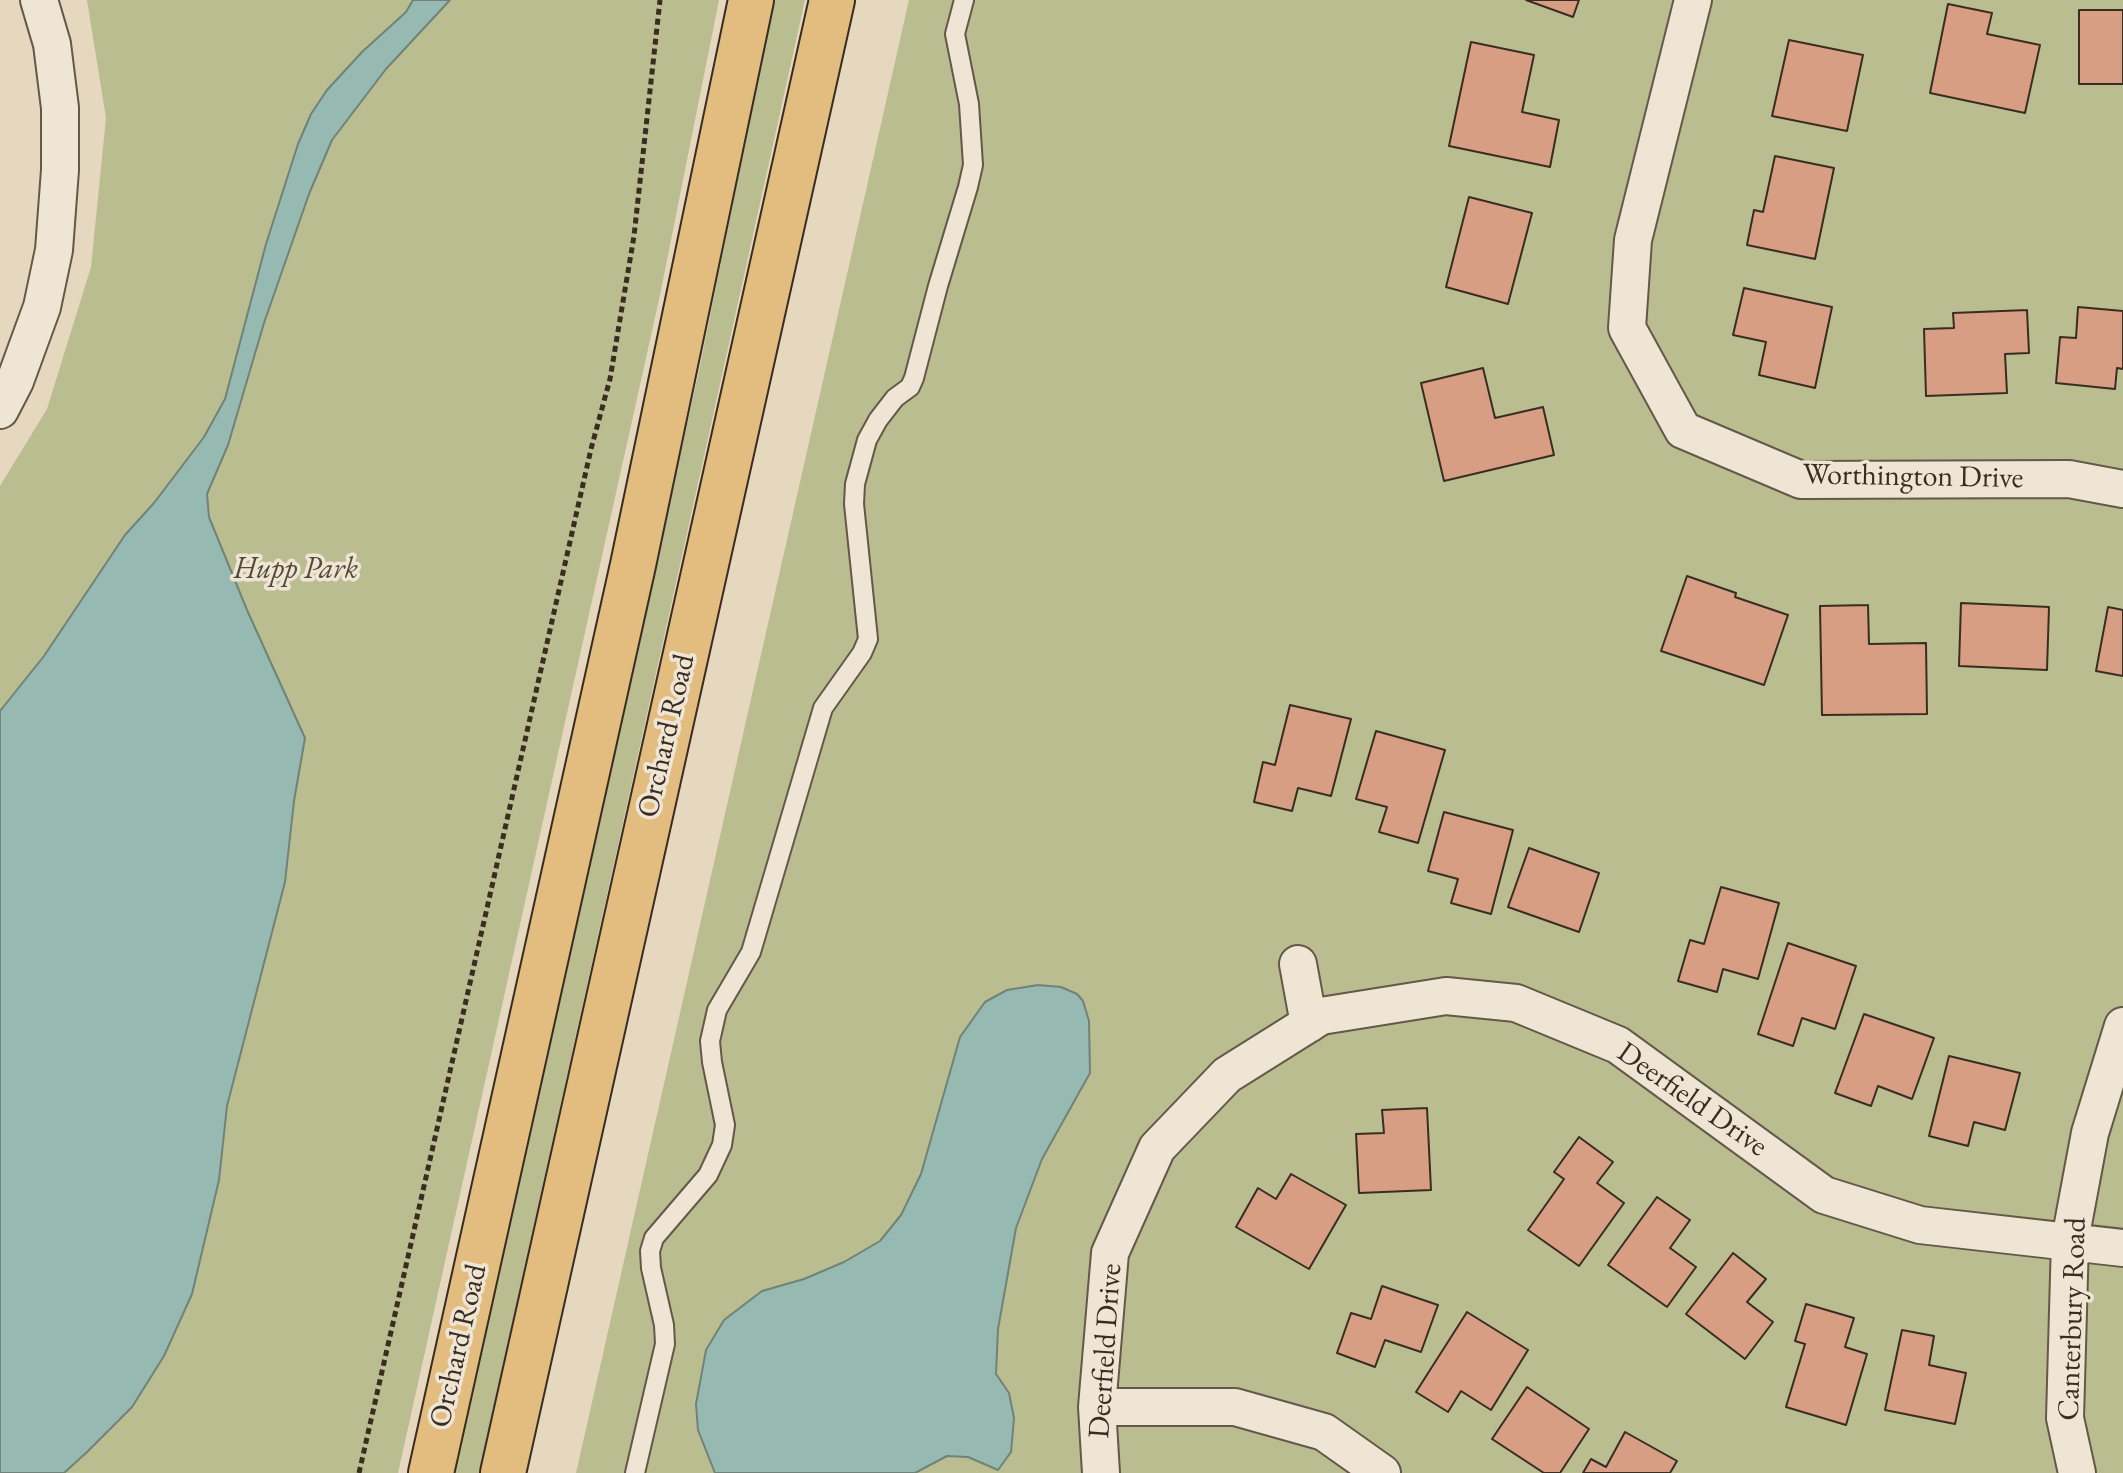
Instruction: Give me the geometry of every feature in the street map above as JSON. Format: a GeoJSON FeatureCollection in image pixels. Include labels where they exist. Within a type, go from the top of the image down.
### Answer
{"type":"FeatureCollection","features":[{"type":"Feature","properties":{"kind":"main road","name":"Orchard Road"},"geometry":{"type":"LineString","coordinates":[[431,1473],[633,565],[751,0]]}},
{"type":"Feature","properties":{"kind":"main road","name":"Orchard Road"},"geometry":{"type":"LineString","coordinates":[[503,1473],[832,0]]}},
{"type":"Feature","properties":{"kind":"street"},"geometry":{"type":"LineString","coordinates":[[0,410],[15,381],[42,307],[54,250],[60,170],[60,108],[52,44],[39,0]]}},
{"type":"Feature","properties":{"kind":"street","name":"Worthington Drive"},"geometry":{"type":"LineString","coordinates":[[1693,0],[1633,240],[1627,328],[1683,430],[1801,480],[2069,479],[2123,489]]}},
{"type":"Feature","properties":{"kind":"street"},"geometry":{"type":"LineString","coordinates":[[1298,964],[1309,1024]]}},
{"type":"Feature","properties":{"kind":"street","name":"Deerfield Drive"},"geometry":{"type":"LineString","coordinates":[[1101,1473],[1097,1407],[1110,1253],[1157,1148],[1227,1075],[1321,1016],[1446,996],[1516,1003],[1618,1045],[1824,1195],[1920,1225],[2123,1248]]}},
{"type":"Feature","properties":{"kind":"street","name":"Canterbury Road"},"geometry":{"type":"LineString","coordinates":[[2077,1473],[2065,1418],[2070,1240],[2090,1133],[2123,1026]]}},
{"type":"Feature","properties":{"kind":"street"},"geometry":{"type":"LineString","coordinates":[[1097,1407],[1235,1407],[1324,1432],[1382,1473]]}},
{"type":"Feature","properties":{"kind":"lane"},"geometry":{"type":"LineString","coordinates":[[635,1473],[665,1344],[650,1251],[654,1238],[708,1175],[722,1145],[725,1125],[710,1041],[717,1010],[751,952],[823,708],[862,653],[868,639],[854,504],[855,484],[867,440],[878,420],[895,398],[910,387],[914,378],[938,286],[965,202],[973,165],[969,104],[955,34],[964,0]]}},
{"type":"Feature","properties":{"kind":"path"},"geometry":{"type":"LineString","coordinates":[[359,1473],[584,480],[610,379],[634,236],[660,0]]}},
{"type":"Feature","properties":{"kind":"green space","name":"Hupp Park"},"geometry":{"type":"Polygon","coordinates":[[[87,0],[719,0],[660,295],[398,1473],[0,1473],[0,486],[47,409],[91,267],[106,118],[87,0]]]}},
{"type":"Feature","properties":{"kind":"green space"},"geometry":{"type":"Polygon","coordinates":[[[774,0],[805,0],[479,1473],[453,1473],[700,366],[774,0]]]}},
{"type":"Feature","properties":{"kind":"green space"},"geometry":{"type":"Polygon","coordinates":[[[909,0],[2123,0],[2123,1473],[576,1473],[909,0]]]}},
{"type":"Feature","properties":{"kind":"water"},"geometry":{"type":"Polygon","coordinates":[[[413,0],[450,0],[386,69],[332,140],[309,194],[264,323],[228,445],[207,494],[209,517],[305,738],[285,882],[227,1106],[219,1180],[192,1294],[164,1356],[132,1407],[86,1453],[64,1473],[0,1473],[0,711],[44,656],[125,535],[154,503],[204,437],[225,399],[266,244],[298,144],[311,114],[327,90],[362,52],[406,12],[413,0]]]}},
{"type":"Feature","properties":{"kind":"water"},"geometry":{"type":"Polygon","coordinates":[[[1038,985],[1061,987],[1077,994],[1083,1001],[1089,1021],[1090,1073],[1042,1159],[1016,1228],[998,1329],[996,1374],[1009,1393],[1014,1418],[1011,1452],[998,1470],[968,1457],[947,1456],[915,1473],[715,1473],[698,1430],[696,1404],[706,1350],[724,1320],[762,1291],[804,1279],[844,1262],[880,1241],[901,1215],[921,1174],[960,1037],[985,1002],[1007,990],[1038,985]]]}},
{"type":"Feature","properties":{"kind":"building"},"geometry":{"type":"Polygon","coordinates":[[[1526,0],[1579,0],[1573,17],[1526,0]]]}},
{"type":"Feature","properties":{"kind":"building"},"geometry":{"type":"Polygon","coordinates":[[[1948,4],[1992,13],[1987,34],[2040,45],[2025,113],[1930,93],[1948,4]]]}},
{"type":"Feature","properties":{"kind":"building"},"geometry":{"type":"Polygon","coordinates":[[[2079,10],[2123,10],[2123,84],[2079,84],[2079,10]]]}},
{"type":"Feature","properties":{"kind":"building"},"geometry":{"type":"Polygon","coordinates":[[[1789,40],[1863,55],[1847,131],[1772,116],[1789,40]]]}},
{"type":"Feature","properties":{"kind":"building"},"geometry":{"type":"Polygon","coordinates":[[[1471,42],[1534,55],[1522,112],[1559,120],[1550,167],[1449,146],[1471,42]]]}},
{"type":"Feature","properties":{"kind":"building"},"geometry":{"type":"Polygon","coordinates":[[[1775,156],[1834,168],[1815,259],[1747,245],[1754,210],[1763,212],[1775,156]]]}},
{"type":"Feature","properties":{"kind":"building"},"geometry":{"type":"Polygon","coordinates":[[[1469,197],[1532,213],[1508,304],[1446,287],[1469,197]]]}},
{"type":"Feature","properties":{"kind":"building"},"geometry":{"type":"Polygon","coordinates":[[[1744,288],[1832,307],[1815,388],[1759,375],[1766,342],[1733,335],[1744,288]]]}},
{"type":"Feature","properties":{"kind":"building"},"geometry":{"type":"Polygon","coordinates":[[[2078,307],[2123,311],[2123,369],[2117,368],[2115,389],[2056,383],[2060,337],[2076,338],[2078,307]]]}},
{"type":"Feature","properties":{"kind":"building"},"geometry":{"type":"Polygon","coordinates":[[[2027,310],[2029,353],[2005,354],[2007,393],[1926,396],[1924,329],[1954,328],[1953,313],[2027,310]]]}},
{"type":"Feature","properties":{"kind":"building"},"geometry":{"type":"Polygon","coordinates":[[[1483,368],[1495,418],[1543,407],[1554,455],[1444,481],[1421,383],[1483,368]]]}},
{"type":"Feature","properties":{"kind":"building"},"geometry":{"type":"Polygon","coordinates":[[[1687,576],[1788,615],[1764,685],[1661,651],[1687,576]]]}},
{"type":"Feature","properties":{"kind":"building"},"geometry":{"type":"Polygon","coordinates":[[[1961,603],[2049,607],[2047,670],[1959,666],[1961,603]]]}},
{"type":"Feature","properties":{"kind":"building"},"geometry":{"type":"Polygon","coordinates":[[[1868,605],[1869,644],[1926,643],[1927,714],[1822,715],[1820,606],[1868,605]]]}},
{"type":"Feature","properties":{"kind":"building"},"geometry":{"type":"Polygon","coordinates":[[[2108,607],[2123,610],[2123,676],[2096,671],[2108,607]]]}},
{"type":"Feature","properties":{"kind":"building"},"geometry":{"type":"Polygon","coordinates":[[[1290,705],[1351,719],[1331,796],[1298,788],[1292,811],[1254,802],[1263,762],[1275,765],[1290,705]]]}},
{"type":"Feature","properties":{"kind":"building"},"geometry":{"type":"Polygon","coordinates":[[[1376,731],[1445,750],[1418,843],[1379,832],[1387,807],[1356,799],[1376,731]]]}},
{"type":"Feature","properties":{"kind":"building"},"geometry":{"type":"Polygon","coordinates":[[[1444,812],[1513,830],[1491,914],[1451,903],[1458,879],[1428,871],[1444,812]]]}},
{"type":"Feature","properties":{"kind":"building"},"geometry":{"type":"Polygon","coordinates":[[[1529,848],[1599,873],[1579,932],[1508,907],[1529,848]]]}},
{"type":"Feature","properties":{"kind":"building"},"geometry":{"type":"Polygon","coordinates":[[[1721,887],[1779,903],[1758,979],[1723,969],[1717,992],[1678,981],[1690,940],[1704,944],[1721,887]]]}},
{"type":"Feature","properties":{"kind":"building"},"geometry":{"type":"Polygon","coordinates":[[[1788,943],[1856,966],[1835,1029],[1802,1018],[1793,1046],[1758,1034],[1788,943]]]}},
{"type":"Feature","properties":{"kind":"building"},"geometry":{"type":"Polygon","coordinates":[[[1864,1014],[1934,1038],[1912,1099],[1878,1086],[1871,1106],[1835,1093],[1864,1014]]]}},
{"type":"Feature","properties":{"kind":"building"},"geometry":{"type":"Polygon","coordinates":[[[1949,1056],[2020,1073],[2005,1130],[1974,1122],[1968,1146],[1929,1136],[1949,1056]]]}},
{"type":"Feature","properties":{"kind":"building"},"geometry":{"type":"Polygon","coordinates":[[[1427,1108],[1431,1190],[1359,1193],[1356,1134],[1384,1133],[1382,1110],[1427,1108]]]}},
{"type":"Feature","properties":{"kind":"building"},"geometry":{"type":"Polygon","coordinates":[[[1579,1137],[1613,1162],[1597,1183],[1624,1203],[1579,1266],[1528,1230],[1564,1179],[1554,1172],[1579,1137]]]}},
{"type":"Feature","properties":{"kind":"building"},"geometry":{"type":"Polygon","coordinates":[[[1291,1174],[1346,1205],[1309,1269],[1236,1227],[1258,1188],[1276,1199],[1291,1174]]]}},
{"type":"Feature","properties":{"kind":"building"},"geometry":{"type":"Polygon","coordinates":[[[1657,1197],[1690,1220],[1670,1248],[1696,1267],[1667,1307],[1608,1265],[1657,1197]]]}},
{"type":"Feature","properties":{"kind":"building"},"geometry":{"type":"Polygon","coordinates":[[[1733,1253],[1766,1279],[1747,1302],[1773,1322],[1745,1359],[1686,1314],[1733,1253]]]}},
{"type":"Feature","properties":{"kind":"building"},"geometry":{"type":"Polygon","coordinates":[[[1382,1286],[1438,1305],[1421,1352],[1385,1340],[1375,1367],[1337,1353],[1351,1313],[1371,1319],[1382,1286]]]}},
{"type":"Feature","properties":{"kind":"building"},"geometry":{"type":"Polygon","coordinates":[[[1806,1304],[1854,1318],[1845,1347],[1867,1354],[1846,1425],[1786,1407],[1805,1344],[1795,1341],[1806,1304]]]}},
{"type":"Feature","properties":{"kind":"building"},"geometry":{"type":"Polygon","coordinates":[[[1467,1312],[1528,1350],[1491,1410],[1461,1391],[1448,1412],[1416,1392],[1467,1312]]]}},
{"type":"Feature","properties":{"kind":"building"},"geometry":{"type":"Polygon","coordinates":[[[1902,1330],[1934,1336],[1929,1365],[1966,1373],[1955,1424],[1885,1410],[1902,1330]]]}},
{"type":"Feature","properties":{"kind":"building"},"geometry":{"type":"Polygon","coordinates":[[[1527,1387],[1589,1429],[1560,1473],[1544,1473],[1492,1439],[1527,1387]]]}},
{"type":"Feature","properties":{"kind":"building"},"geometry":{"type":"Polygon","coordinates":[[[1625,1432],[1677,1461],[1670,1473],[1583,1473],[1591,1459],[1606,1467],[1625,1432]]]}}]}
